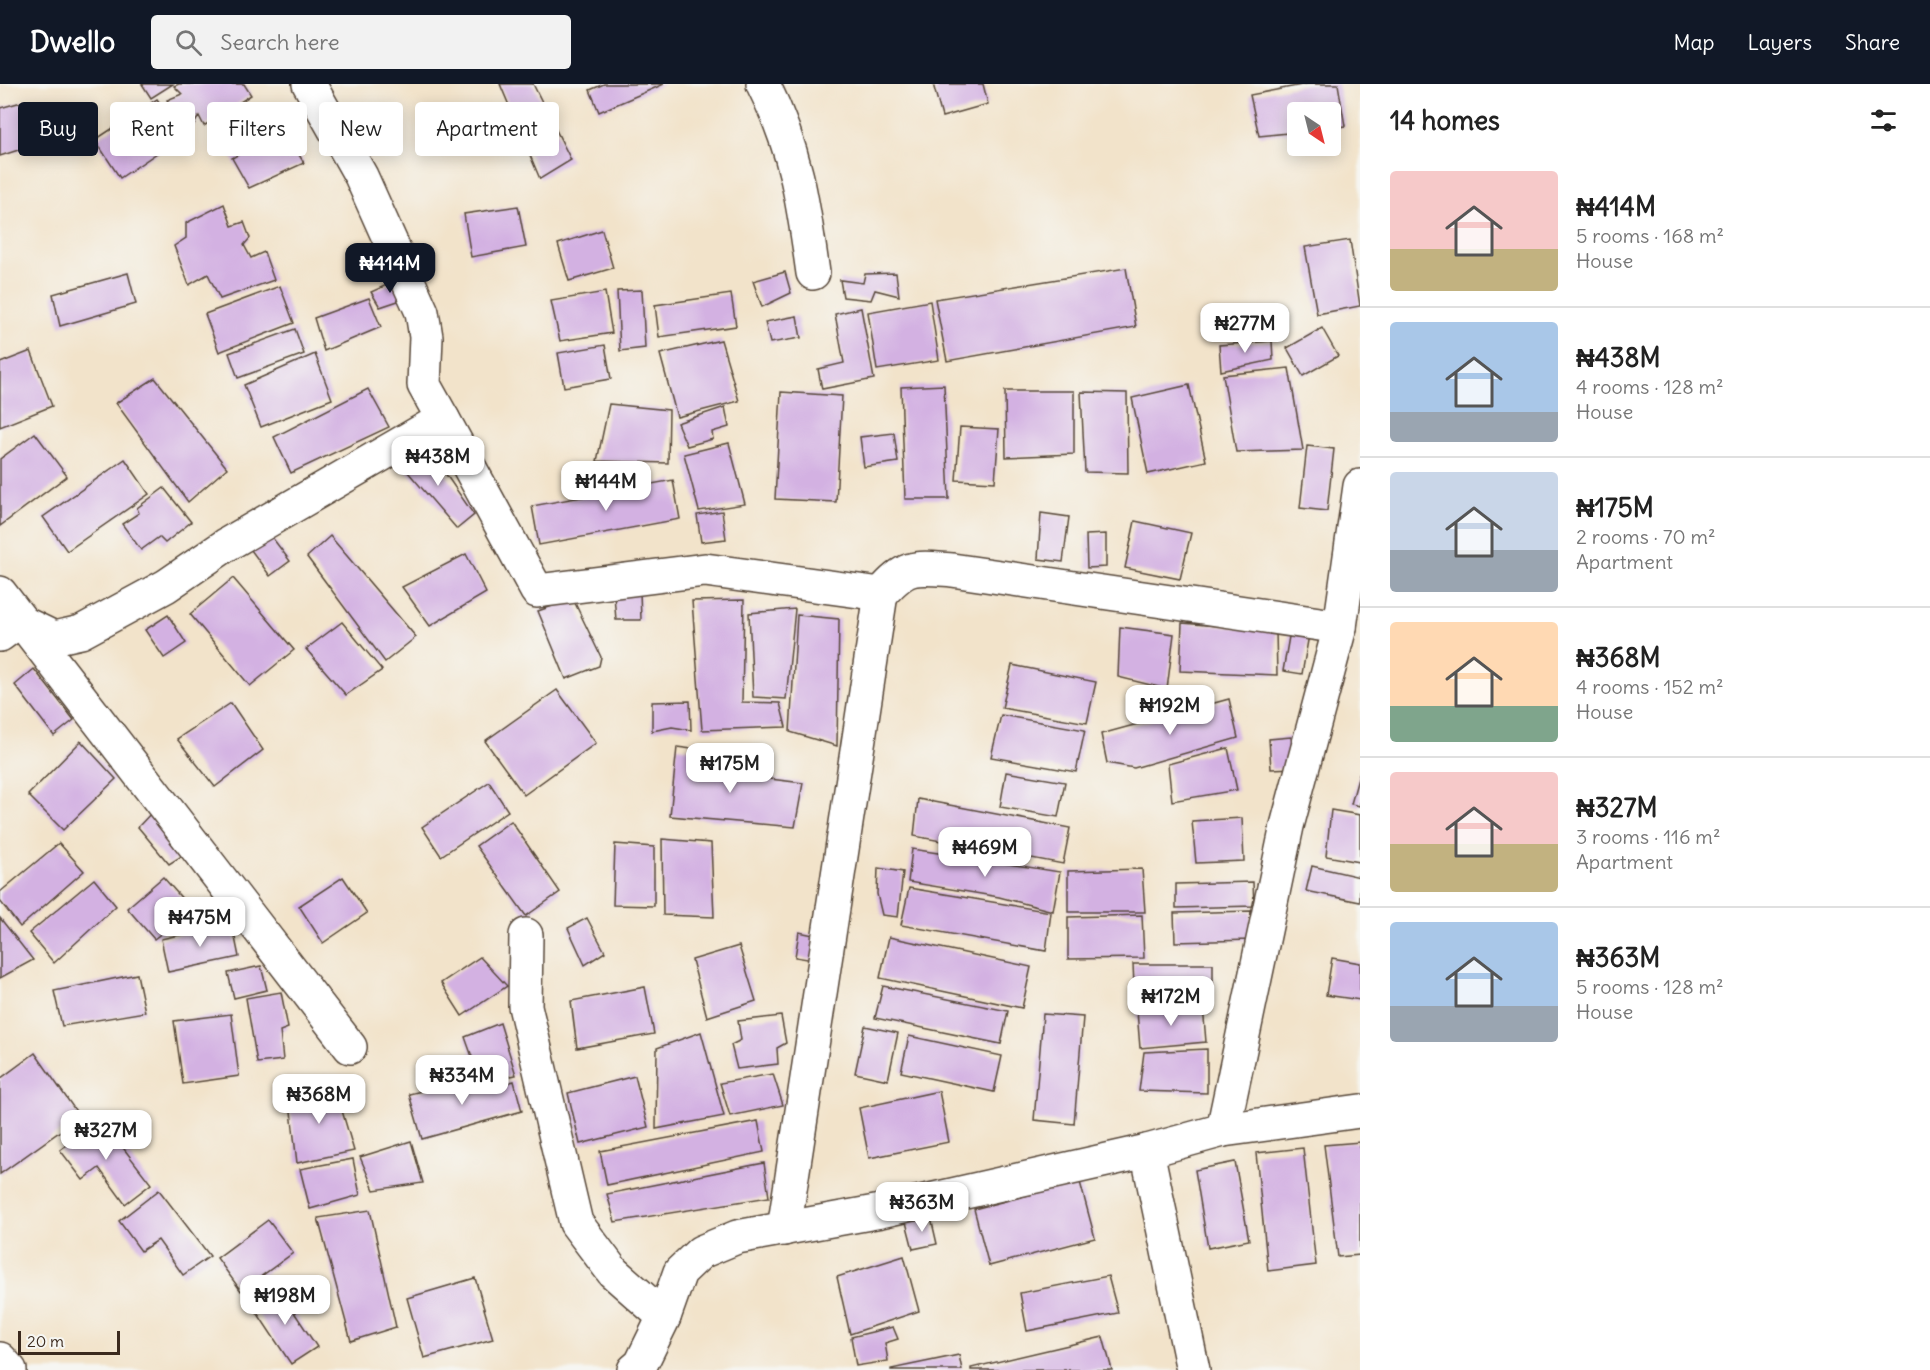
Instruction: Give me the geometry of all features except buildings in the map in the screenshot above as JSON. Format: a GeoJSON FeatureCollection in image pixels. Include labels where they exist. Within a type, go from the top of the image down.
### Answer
{"type":"FeatureCollection","features":[{"type":"Feature","properties":{"kind":"street"},"geometry":{"type":"LineString","coordinates":[[309,84],[361,176],[422,312],[426,337],[424,384],[537,591],[705,570],[881,594]]}},
{"type":"Feature","properties":{"kind":"street"},"geometry":{"type":"LineString","coordinates":[[764,84],[783,124],[802,190],[813,273]]}},
{"type":"Feature","properties":{"kind":"street"},"geometry":{"type":"LineString","coordinates":[[10,628],[54,638],[81,632],[166,586],[226,545],[443,419]]}},
{"type":"Feature","properties":{"kind":"street"},"geometry":{"type":"LineString","coordinates":[[1223,1130],[1287,826],[1340,627],[1360,486]]}},
{"type":"Feature","properties":{"kind":"street"},"geometry":{"type":"LineString","coordinates":[[784,1229],[881,594],[897,575],[918,567],[952,570],[1340,627]]}},
{"type":"Feature","properties":{"kind":"street"},"geometry":{"type":"LineString","coordinates":[[0,593],[10,628],[350,1047]]}},
{"type":"Feature","properties":{"kind":"street"},"geometry":{"type":"LineString","coordinates":[[526,935],[525,1006],[576,1224],[614,1272],[664,1317]]}},
{"type":"Feature","properties":{"kind":"street"},"geometry":{"type":"LineString","coordinates":[[634,1370],[641,1364],[664,1317],[680,1272],[701,1252],[737,1237],[881,1211],[1148,1151],[1223,1130],[1360,1111]]}},
{"type":"Feature","properties":{"kind":"street"},"geometry":{"type":"LineString","coordinates":[[1148,1151],[1193,1370]]}},
{"type":"Feature","properties":{"kind":"street"},"geometry":{"type":"LineString","coordinates":[[0,1359],[10,1370]]}}]}
